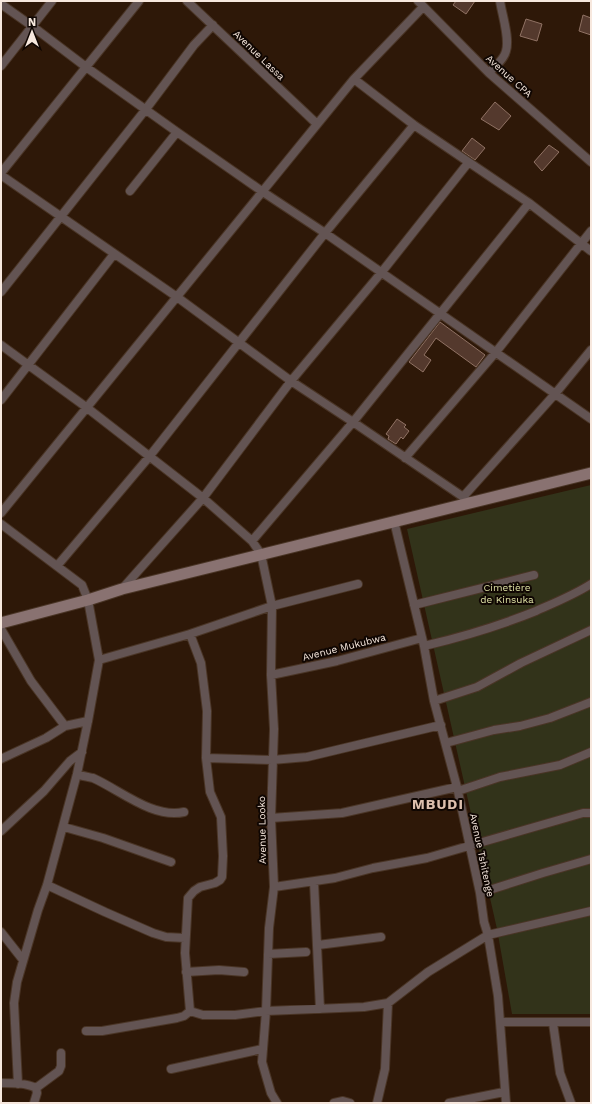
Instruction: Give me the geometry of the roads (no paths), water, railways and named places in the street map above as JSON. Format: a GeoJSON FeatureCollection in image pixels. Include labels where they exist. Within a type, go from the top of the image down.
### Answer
{"type":"FeatureCollection","features":[{"type":"Feature","properties":{"kind":"street"},"geometry":{"type":"LineString","coordinates":[[1,66],[52,1]]}},
{"type":"Feature","properties":{"kind":"street"},"geometry":{"type":"LineString","coordinates":[[139,1],[1,174],[176,297],[291,381],[468,500]]}},
{"type":"Feature","properties":{"kind":"street","name":"Avenue Lassa"},"geometry":{"type":"LineString","coordinates":[[187,1],[317,124]]}},
{"type":"Feature","properties":{"kind":"street"},"geometry":{"type":"LineString","coordinates":[[489,73],[502,60],[506,51],[506,33],[500,1]]}},
{"type":"Feature","properties":{"kind":"street"},"geometry":{"type":"LineString","coordinates":[[1,4],[177,132],[263,192],[325,232],[591,419]]}},
{"type":"Feature","properties":{"kind":"street"},"geometry":{"type":"LineString","coordinates":[[1,513],[354,79],[420,4]]}},
{"type":"Feature","properties":{"kind":"street","name":"Avenue CPA"},"geometry":{"type":"LineString","coordinates":[[420,4],[489,73],[591,162]]}},
{"type":"Feature","properties":{"kind":"street"},"geometry":{"type":"LineString","coordinates":[[1,292],[146,109],[194,45],[213,25]]}},
{"type":"Feature","properties":{"kind":"street"},"geometry":{"type":"LineString","coordinates":[[354,79],[414,125],[529,203],[591,251]]}},
{"type":"Feature","properties":{"kind":"street"},"geometry":{"type":"LineString","coordinates":[[57,566],[149,456],[239,344],[325,232],[414,125]]}},
{"type":"Feature","properties":{"kind":"street"},"geometry":{"type":"LineString","coordinates":[[130,190],[177,132]]}},
{"type":"Feature","properties":{"kind":"street"},"geometry":{"type":"LineString","coordinates":[[122,589],[203,498],[291,381],[382,273],[468,162]]}},
{"type":"Feature","properties":{"kind":"street"},"geometry":{"type":"LineString","coordinates":[[252,541],[353,422],[529,203]]}},
{"type":"Feature","properties":{"kind":"street"},"geometry":{"type":"LineString","coordinates":[[405,458],[496,352],[591,231]]}},
{"type":"Feature","properties":{"kind":"street"},"geometry":{"type":"LineString","coordinates":[[1,400],[114,254]]}},
{"type":"Feature","properties":{"kind":"street"},"geometry":{"type":"LineString","coordinates":[[1,345],[86,407],[203,498],[252,541],[261,554]]}},
{"type":"Feature","properties":{"kind":"street"},"geometry":{"type":"LineString","coordinates":[[468,500],[591,350]]}},
{"type":"Feature","properties":{"kind":"street"},"geometry":{"type":"LineString","coordinates":[[1,622],[88,600],[122,589],[394,521],[468,500],[591,473]]}},
{"type":"Feature","properties":{"kind":"street","name":"Avenue Tshitenge"},"geometry":{"type":"LineString","coordinates":[[394,521],[423,642],[434,701],[458,789],[480,893],[484,922],[488,935],[500,1022],[506,1103]]}},
{"type":"Feature","properties":{"kind":"street"},"geometry":{"type":"LineString","coordinates":[[1,524],[82,585],[88,600],[98,660],[82,752],[64,827],[17,982],[14,1003],[18,1084]]}},
{"type":"Feature","properties":{"kind":"street","name":"Avenue Looko"},"geometry":{"type":"LineString","coordinates":[[261,554],[272,606],[271,675],[274,729],[271,818],[274,887],[269,928],[266,1011],[262,1062],[271,1093],[277,1103]]}},
{"type":"Feature","properties":{"kind":"street"},"geometry":{"type":"LineString","coordinates":[[414,605],[534,575]]}},
{"type":"Feature","properties":{"kind":"street"},"geometry":{"type":"LineString","coordinates":[[98,660],[190,634],[272,606],[358,584]]}},
{"type":"Feature","properties":{"kind":"street","name":"Avenue Mukubwa"},"geometry":{"type":"LineString","coordinates":[[271,675],[423,642],[452,640],[512,620],[550,605],[591,584]]}},
{"type":"Feature","properties":{"kind":"street"},"geometry":{"type":"LineString","coordinates":[[1,629],[31,681],[65,726]]}},
{"type":"Feature","properties":{"kind":"street"},"geometry":{"type":"LineString","coordinates":[[434,701],[477,687],[521,663],[591,630]]}},
{"type":"Feature","properties":{"kind":"street"},"geometry":{"type":"LineString","coordinates":[[190,634],[201,663],[207,711],[206,758],[210,792],[221,817],[223,856],[222,877],[220,880],[200,887],[188,898],[185,938],[186,972],[190,1011]]}},
{"type":"Feature","properties":{"kind":"street"},"geometry":{"type":"LineString","coordinates":[[446,742],[550,718],[591,702]]}},
{"type":"Feature","properties":{"kind":"street"},"geometry":{"type":"LineString","coordinates":[[1,759],[46,738],[65,726],[88,721]]}},
{"type":"Feature","properties":{"kind":"street"},"geometry":{"type":"LineString","coordinates":[[206,758],[272,760],[307,757],[441,725]]}},
{"type":"Feature","properties":{"kind":"street"},"geometry":{"type":"LineString","coordinates":[[1,831],[44,790],[70,761],[82,752]]}},
{"type":"Feature","properties":{"kind":"street"},"geometry":{"type":"LineString","coordinates":[[271,818],[342,813],[458,789],[500,777],[560,765],[591,752]]}},
{"type":"Feature","properties":{"kind":"street"},"geometry":{"type":"LineString","coordinates":[[77,774],[92,778],[163,813],[174,815],[184,812]]}},
{"type":"Feature","properties":{"kind":"street"},"geometry":{"type":"LineString","coordinates":[[274,887],[314,882],[373,868],[427,858],[583,813],[591,813]]}},
{"type":"Feature","properties":{"kind":"street"},"geometry":{"type":"LineString","coordinates":[[64,827],[103,838],[171,862]]}},
{"type":"Feature","properties":{"kind":"street"},"geometry":{"type":"LineString","coordinates":[[480,893],[591,859]]}},
{"type":"Feature","properties":{"kind":"street"},"geometry":{"type":"LineString","coordinates":[[314,882],[320,1009]]}},
{"type":"Feature","properties":{"kind":"street"},"geometry":{"type":"LineString","coordinates":[[47,885],[153,933],[166,937],[185,938]]}},
{"type":"Feature","properties":{"kind":"street"},"geometry":{"type":"LineString","coordinates":[[190,1011],[203,1015],[235,1015],[266,1011],[364,1007],[388,1003],[428,972],[488,935],[591,911]]}},
{"type":"Feature","properties":{"kind":"street"},"geometry":{"type":"LineString","coordinates":[[1,932],[23,960]]}},
{"type":"Feature","properties":{"kind":"street"},"geometry":{"type":"LineString","coordinates":[[318,945],[381,937]]}},
{"type":"Feature","properties":{"kind":"street"},"geometry":{"type":"LineString","coordinates":[[268,954],[306,952]]}},
{"type":"Feature","properties":{"kind":"street"},"geometry":{"type":"LineString","coordinates":[[186,972],[219,970],[244,972]]}},
{"type":"Feature","properties":{"kind":"street"},"geometry":{"type":"LineString","coordinates":[[377,1103],[385,1069],[388,1003]]}},
{"type":"Feature","properties":{"kind":"street"},"geometry":{"type":"LineString","coordinates":[[86,1030],[102,1030],[177,1018],[184,1016],[190,1011]]}},
{"type":"Feature","properties":{"kind":"street"},"geometry":{"type":"LineString","coordinates":[[500,1022],[591,1022]]}},
{"type":"Feature","properties":{"kind":"street"},"geometry":{"type":"LineString","coordinates":[[553,1022],[560,1073],[571,1103]]}},
{"type":"Feature","properties":{"kind":"street"},"geometry":{"type":"LineString","coordinates":[[171,1069],[262,1049]]}},
{"type":"Feature","properties":{"kind":"street"},"geometry":{"type":"LineString","coordinates":[[1,1083],[18,1084],[36,1088],[59,1071],[61,1066],[61,1053]]}},
{"type":"Feature","properties":{"kind":"street"},"geometry":{"type":"LineString","coordinates":[[34,1103],[38,1093],[36,1088]]}},
{"type":"Feature","properties":{"kind":"street"},"geometry":{"type":"LineString","coordinates":[[449,1103],[504,1092]]}},
{"type":"Feature","properties":{"kind":"street"},"geometry":{"type":"LineString","coordinates":[[334,1103],[343,1101],[350,1103]]}},
{"type":"Feature","properties":{"kind":"district","name":"MBUDI"},"geometry":{"type":"Point","coordinates":[438,804]}},
{"type":"Feature","properties":{"kind":"park label","name":"Cimetière de Kinsuka"},"geometry":{"type":"Point","coordinates":[507,592]}}]}
